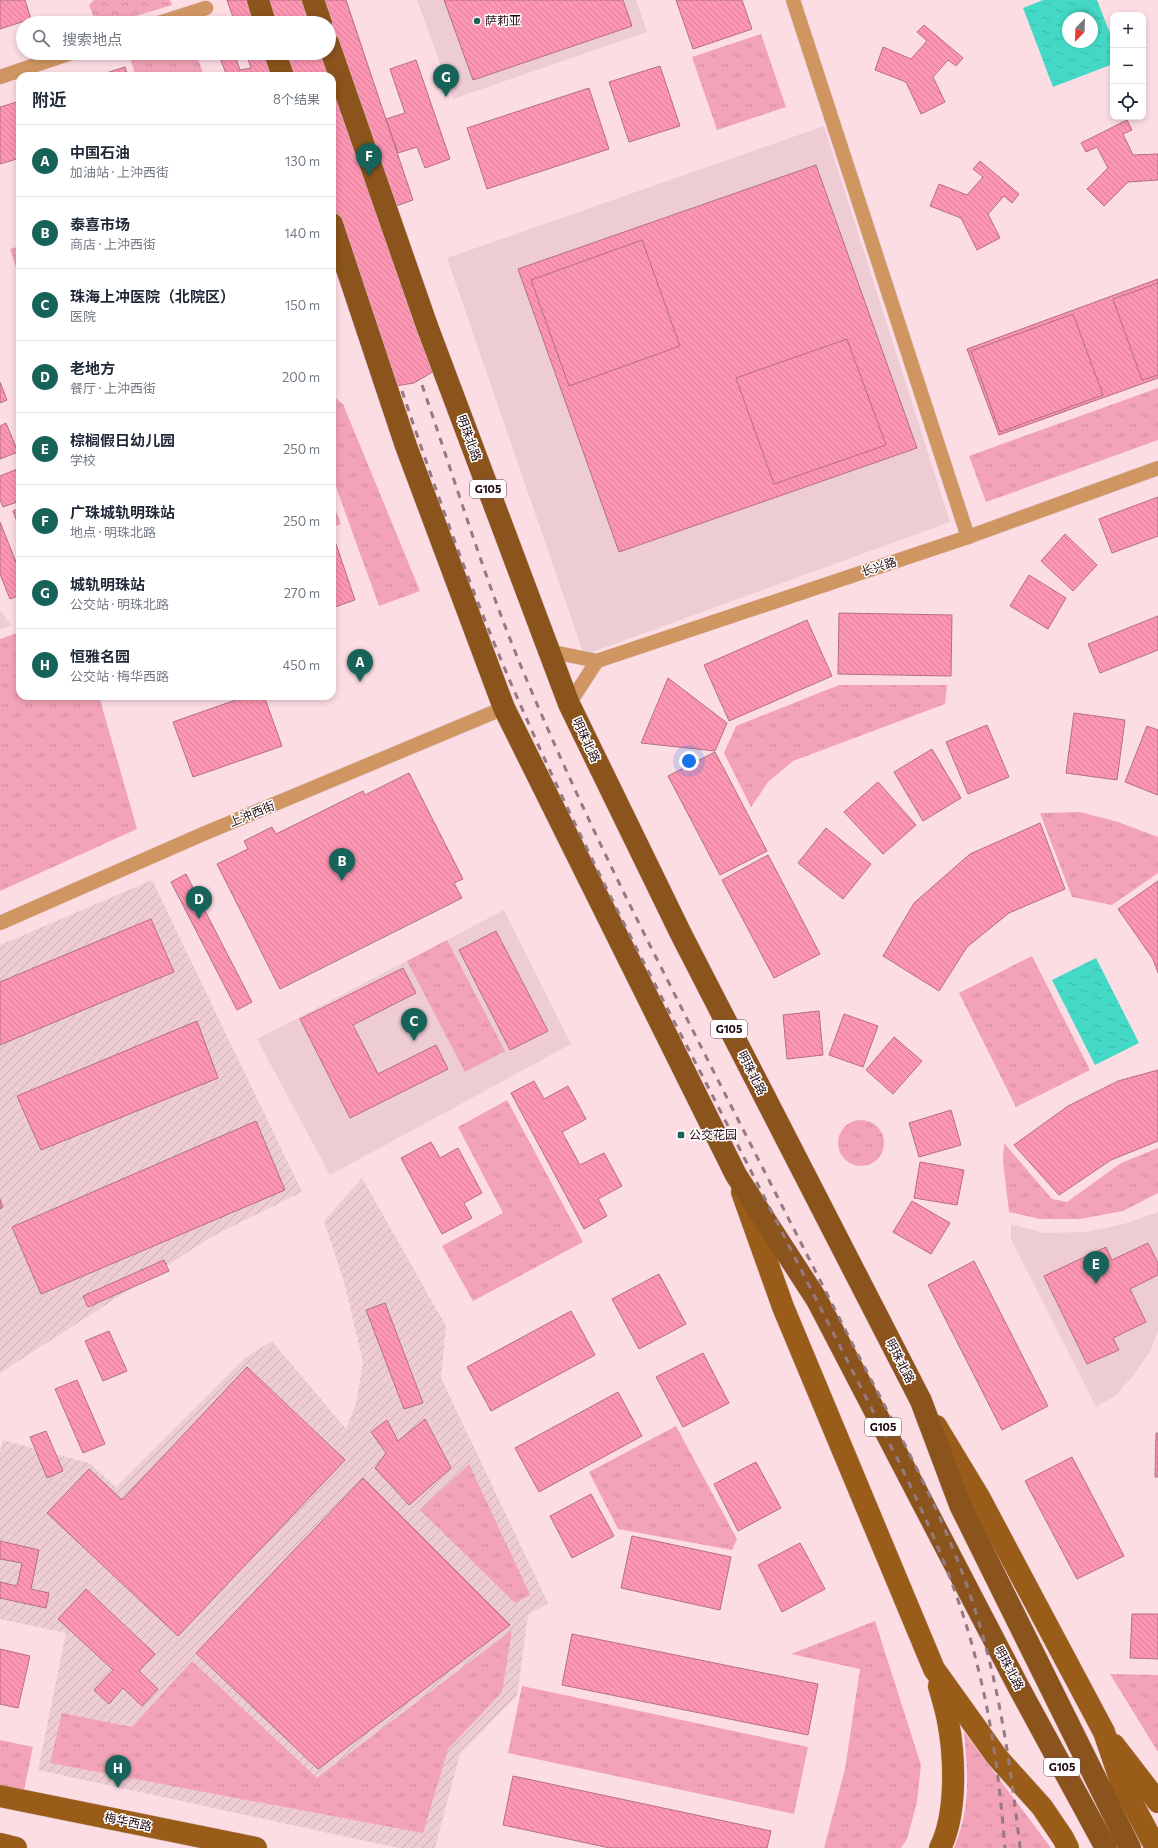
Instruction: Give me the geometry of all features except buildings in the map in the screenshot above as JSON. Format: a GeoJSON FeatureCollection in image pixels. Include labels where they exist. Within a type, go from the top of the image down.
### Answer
{"type":"FeatureCollection","features":[{"type":"Feature","properties":{"kind":"highway"},"geometry":{"type":"LineString","coordinates":[[258,0],[263,16]]}},
{"type":"Feature","properties":{"kind":"highway"},"geometry":{"type":"LineString","coordinates":[[313,0],[319,16]]}},
{"type":"Feature","properties":{"kind":"highway"},"geometry":{"type":"LineString","coordinates":[[277,60],[282,72]]}},
{"type":"Feature","properties":{"kind":"highway","name":"明珠北路"},"geometry":{"type":"LineString","coordinates":[[334,60],[428,326],[569,704],[681,934],[922,1402],[960,1505],[1130,1848]]}},
{"type":"Feature","properties":{"kind":"highway","name":"明珠北路"},"geometry":{"type":"LineString","coordinates":[[336,236],[406,446],[504,708],[736,1175],[817,1300],[1014,1679],[1106,1848]]}},
{"type":"Feature","properties":{"kind":"main road","name":"明珠北路"},"geometry":{"type":"LineString","coordinates":[[736,1175],[783,1307],[934,1669],[997,1757],[1042,1807],[1064,1838],[1068,1848]]}},
{"type":"Feature","properties":{"kind":"main road","name":"明珠北路"},"geometry":{"type":"LineString","coordinates":[[922,1402],[979,1497],[1104,1732],[1122,1782],[1156,1848]]}},
{"type":"Feature","properties":{"kind":"main road"},"geometry":{"type":"LineString","coordinates":[[934,1669],[948,1721],[954,1766],[950,1811],[940,1848]]}},
{"type":"Feature","properties":{"kind":"main road"},"geometry":{"type":"LineString","coordinates":[[1104,1732],[1158,1802]]}},
{"type":"Feature","properties":{"kind":"main road","name":"梅华西路"},"geometry":{"type":"LineString","coordinates":[[0,1796],[256,1848]]}},
{"type":"Feature","properties":{"kind":"main road"},"geometry":{"type":"LineString","coordinates":[[0,1844],[16,1848]]}},
{"type":"Feature","properties":{"kind":"street"},"geometry":{"type":"LineString","coordinates":[[793,0],[968,536]]}},
{"type":"Feature","properties":{"kind":"street"},"geometry":{"type":"LineString","coordinates":[[179,16],[206,8]]}},
{"type":"Feature","properties":{"kind":"street"},"geometry":{"type":"LineString","coordinates":[[0,77],[50,60]]}},
{"type":"Feature","properties":{"kind":"street","name":"长兴路"},"geometry":{"type":"LineString","coordinates":[[548,651],[597,660],[968,536],[1158,468]]}},
{"type":"Feature","properties":{"kind":"street"},"geometry":{"type":"LineString","coordinates":[[569,704],[597,660]]}},
{"type":"Feature","properties":{"kind":"street","name":"上沖西街"},"geometry":{"type":"LineString","coordinates":[[0,923],[196,837],[504,708]]}},
{"type":"Feature","properties":{"kind":"shaded area"},"geometry":{"type":"Polygon","coordinates":[[[417,0],[636,0],[647,32],[453,99],[417,0]]]}},
{"type":"Feature","properties":{"kind":"shaded area"},"geometry":{"type":"Polygon","coordinates":[[[824,126],[950,522],[584,655],[447,258],[824,126]]]}},
{"type":"Feature","properties":{"kind":"shaded area"},"geometry":{"type":"Polygon","coordinates":[[[0,610],[11,625],[0,629],[0,610]]]}},
{"type":"Feature","properties":{"kind":"shaded area"},"geometry":{"type":"Polygon","coordinates":[[[152,880],[302,1192],[213,1236],[0,1373],[0,945],[152,880]]]}},
{"type":"Feature","properties":{"kind":"shaded area"},"geometry":{"type":"Polygon","coordinates":[[[504,910],[571,1044],[330,1175],[257,1039],[504,910]]]}},
{"type":"Feature","properties":{"kind":"shaded area"},"geometry":{"type":"Polygon","coordinates":[[[362,1178],[446,1326],[441,1378],[548,1603],[528,1615],[517,1696],[460,1754],[435,1848],[398,1848],[38,1770],[66,1633],[0,1619],[0,1453],[3,1440],[89,1463],[116,1487],[245,1358],[272,1341],[346,1429],[356,1403],[363,1362],[344,1282],[324,1221],[362,1178]]]}},
{"type":"Feature","properties":{"kind":"shaded area"},"geometry":{"type":"Polygon","coordinates":[[[1158,1212],[1158,1330],[1151,1350],[1132,1377],[1115,1396],[1096,1407],[1011,1239],[1011,1224],[1044,1233],[1086,1232],[1124,1224],[1158,1212]]]}},
{"type":"Feature","properties":{"kind":"green space"},"geometry":{"type":"Polygon","coordinates":[[[94,0],[170,0],[172,5],[136,16],[93,16],[89,5],[94,0]]]}},
{"type":"Feature","properties":{"kind":"green space"},"geometry":{"type":"Polygon","coordinates":[[[761,34],[786,107],[717,130],[692,57],[761,34]]]}},
{"type":"Feature","properties":{"kind":"green space"},"geometry":{"type":"Polygon","coordinates":[[[130,60],[198,60],[203,72],[135,72],[130,60]]]}},
{"type":"Feature","properties":{"kind":"green space"},"geometry":{"type":"Polygon","coordinates":[[[16,247],[16,268],[10,249],[16,247]]]}},
{"type":"Feature","properties":{"kind":"green space"},"geometry":{"type":"Polygon","coordinates":[[[1158,388],[1158,440],[986,502],[969,456],[1158,388]]]}},
{"type":"Feature","properties":{"kind":"green space"},"geometry":{"type":"Polygon","coordinates":[[[336,398],[343,404],[420,591],[379,606],[336,487],[336,398]]]}},
{"type":"Feature","properties":{"kind":"green space"},"geometry":{"type":"Polygon","coordinates":[[[336,511],[341,524],[336,526],[336,511]]]}},
{"type":"Feature","properties":{"kind":"green space"},"geometry":{"type":"Polygon","coordinates":[[[16,633],[16,700],[100,700],[137,829],[0,891],[0,639],[16,633]]]}},
{"type":"Feature","properties":{"kind":"green space"},"geometry":{"type":"Polygon","coordinates":[[[839,685],[947,685],[945,704],[793,761],[768,782],[751,807],[724,753],[736,726],[839,685]]]}},
{"type":"Feature","properties":{"kind":"green space"},"geometry":{"type":"Polygon","coordinates":[[[1080,812],[1118,822],[1158,837],[1158,873],[1112,905],[1072,897],[1040,813],[1080,812]]]}},
{"type":"Feature","properties":{"kind":"green space"},"geometry":{"type":"Polygon","coordinates":[[[447,940],[505,1051],[465,1072],[407,961],[447,940]]]}},
{"type":"Feature","properties":{"kind":"green space"},"geometry":{"type":"Polygon","coordinates":[[[1032,956],[1090,1070],[1016,1107],[959,993],[1032,956]]]}},
{"type":"Feature","properties":{"kind":"green space"},"geometry":{"type":"Polygon","coordinates":[[[507,1100],[583,1242],[473,1301],[442,1246],[503,1213],[458,1127],[507,1100]]]}},
{"type":"Feature","properties":{"kind":"green space"},"geometry":{"type":"Polygon","coordinates":[[[866,1120],[878,1126],[883,1134],[883,1152],[878,1160],[870,1165],[856,1166],[844,1160],[839,1152],[838,1138],[844,1126],[852,1121],[866,1120]]]}},
{"type":"Feature","properties":{"kind":"green space"},"geometry":{"type":"Polygon","coordinates":[[[1004,1143],[1052,1199],[1067,1202],[1121,1163],[1158,1148],[1158,1193],[1123,1211],[1080,1219],[1040,1219],[1009,1212],[1003,1162],[1004,1143]]]}},
{"type":"Feature","properties":{"kind":"green space"},"geometry":{"type":"Polygon","coordinates":[[[676,1426],[737,1539],[732,1550],[618,1529],[589,1472],[676,1426]]]}},
{"type":"Feature","properties":{"kind":"green space"},"geometry":{"type":"Polygon","coordinates":[[[469,1464],[530,1595],[515,1603],[420,1510],[469,1464]]]}},
{"type":"Feature","properties":{"kind":"green space"},"geometry":{"type":"Polygon","coordinates":[[[875,1621],[921,1765],[917,1802],[907,1839],[901,1848],[824,1848],[845,1769],[860,1669],[791,1654],[875,1621]]]}},
{"type":"Feature","properties":{"kind":"green space"},"geometry":{"type":"Polygon","coordinates":[[[512,1630],[502,1692],[448,1749],[423,1833],[50,1763],[62,1713],[132,1727],[192,1661],[317,1778],[512,1630]]]}},
{"type":"Feature","properties":{"kind":"green space"},"geometry":{"type":"Polygon","coordinates":[[[1110,1674],[1158,1675],[1158,1752],[1110,1674]]]}},
{"type":"Feature","properties":{"kind":"green space"},"geometry":{"type":"Polygon","coordinates":[[[522,1686],[808,1747],[794,1814],[508,1753],[522,1686]]]}},
{"type":"Feature","properties":{"kind":"green space"},"geometry":{"type":"Polygon","coordinates":[[[964,1732],[1051,1848],[954,1848],[966,1804],[967,1763],[964,1732]]]}},
{"type":"Feature","properties":{"kind":"green space"},"geometry":{"type":"Polygon","coordinates":[[[0,1740],[33,1747],[23,1795],[0,1790],[0,1740]]]}},
{"type":"Feature","properties":{"kind":"water"},"geometry":{"type":"Polygon","coordinates":[[[1043,0],[1097,0],[1110,33],[1110,65],[1053,87],[1023,8],[1043,0]]]}},
{"type":"Feature","properties":{"kind":"water"},"geometry":{"type":"Polygon","coordinates":[[[1096,958],[1139,1043],[1095,1065],[1052,980],[1096,958]]]}},
{"type":"Feature","properties":{"kind":"railway"},"geometry":{"type":"LineString","coordinates":[[422,385],[495,600],[539,710],[573,786],[646,937],[735,1114],[904,1443],[951,1544],[976,1613],[992,1671],[1004,1729],[1020,1848]]}},
{"type":"Feature","properties":{"kind":"railway"},"geometry":{"type":"LineString","coordinates":[[402,391],[474,594],[545,760],[635,944],[899,1462],[934,1537],[963,1615],[978,1668],[988,1713],[995,1758],[1005,1848]]}},
{"type":"Feature","properties":{"kind":"place","name":"萨莉亚"},"geometry":{"type":"Point","coordinates":[477,21]}},
{"type":"Feature","properties":{"kind":"place","name":"城轨明珠站"},"geometry":{"type":"Point","coordinates":[446,97]}},
{"type":"Feature","properties":{"kind":"place","name":"广珠城轨明珠站"},"geometry":{"type":"Point","coordinates":[369,176]}},
{"type":"Feature","properties":{"kind":"place","name":"中国石油"},"geometry":{"type":"Point","coordinates":[360,682]}},
{"type":"Feature","properties":{"kind":"place","name":"泰喜市场"},"geometry":{"type":"Point","coordinates":[342,881]}},
{"type":"Feature","properties":{"kind":"place","name":"老地方"},"geometry":{"type":"Point","coordinates":[199,919]}},
{"type":"Feature","properties":{"kind":"place","name":"珠海上冲医院（北院区）"},"geometry":{"type":"Point","coordinates":[414,1041]}},
{"type":"Feature","properties":{"kind":"place","name":"公交花园"},"geometry":{"type":"Point","coordinates":[681,1135]}},
{"type":"Feature","properties":{"kind":"place","name":"棕榈假日幼儿园"},"geometry":{"type":"Point","coordinates":[1096,1284]}},
{"type":"Feature","properties":{"kind":"place","name":"恒雅名园"},"geometry":{"type":"Point","coordinates":[118,1788]}}]}
